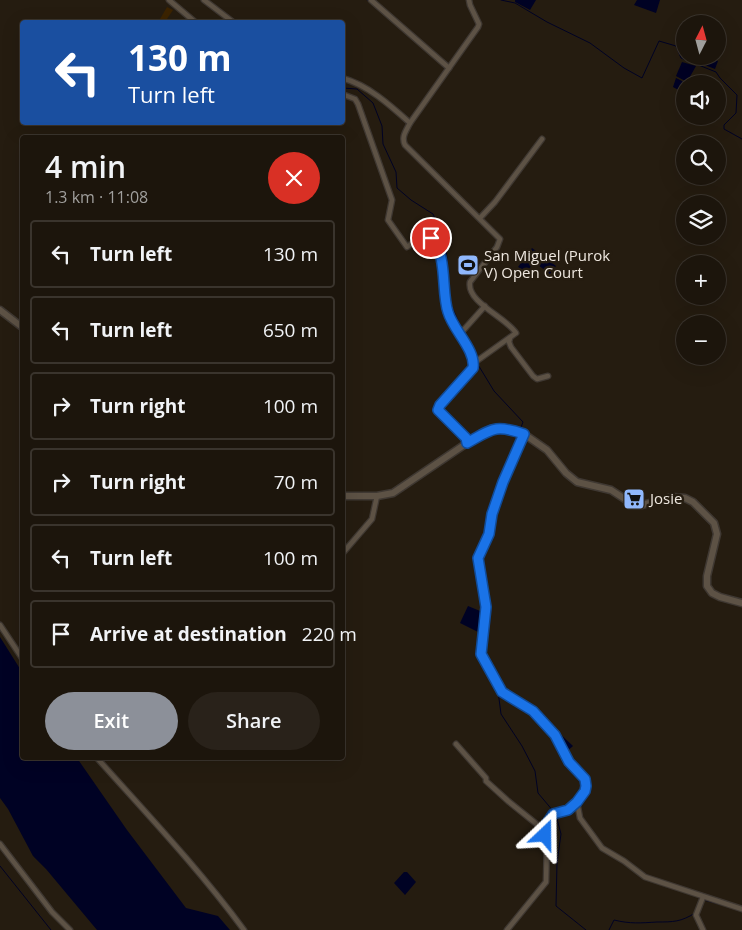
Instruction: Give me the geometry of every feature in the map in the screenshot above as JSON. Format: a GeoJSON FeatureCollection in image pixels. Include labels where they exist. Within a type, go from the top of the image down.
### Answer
{"type":"FeatureCollection","features":[{"type":"Feature","properties":{"kind":"street"},"geometry":{"type":"LineString","coordinates":[[169,0],[194,20]]}},
{"type":"Feature","properties":{"kind":"street"},"geometry":{"type":"LineString","coordinates":[[204,0],[230,20]]}},
{"type":"Feature","properties":{"kind":"street"},"geometry":{"type":"LineString","coordinates":[[371,0],[449,68]]}},
{"type":"Feature","properties":{"kind":"street"},"geometry":{"type":"LineString","coordinates":[[469,0],[479,24],[478,27],[410,123],[403,141],[500,238],[496,247],[470,282],[470,291],[516,331],[510,338],[474,363]]}},
{"type":"Feature","properties":{"kind":"street"},"geometry":{"type":"LineString","coordinates":[[345,79],[362,85],[410,123]]}},
{"type":"Feature","properties":{"kind":"street"},"geometry":{"type":"LineString","coordinates":[[345,95],[354,99],[358,104],[392,200],[388,220],[394,230],[407,247],[423,235],[429,236],[437,246],[445,282],[448,312],[454,326],[463,332],[474,363],[473,368],[440,405],[438,410],[466,438],[467,443]]}},
{"type":"Feature","properties":{"kind":"street"},"geometry":{"type":"LineString","coordinates":[[480,218],[495,202],[542,139]]}},
{"type":"Feature","properties":{"kind":"street"},"geometry":{"type":"LineString","coordinates":[[463,332],[485,306]]}},
{"type":"Feature","properties":{"kind":"street"},"geometry":{"type":"LineString","coordinates":[[0,310],[20,326]]}},
{"type":"Feature","properties":{"kind":"street"},"geometry":{"type":"LineString","coordinates":[[510,338],[511,347],[533,376],[537,379],[548,376]]}},
{"type":"Feature","properties":{"kind":"street"},"geometry":{"type":"LineString","coordinates":[[345,496],[377,496],[393,493],[467,443],[492,429],[508,429],[524,434],[547,450],[566,473],[577,482],[611,490],[634,505],[642,505],[672,497],[685,498],[693,502],[714,523],[717,534],[707,576],[707,586],[712,593],[720,598],[742,603]]}},
{"type":"Feature","properties":{"kind":"street"},"geometry":{"type":"LineString","coordinates":[[507,930],[546,882],[547,842],[544,830],[547,821],[553,814],[568,810],[577,802],[585,791],[586,786],[585,779],[569,762],[555,735],[533,711],[502,692],[481,654],[486,607],[478,558],[489,534],[492,514],[503,482],[524,434]]}},
{"type":"Feature","properties":{"kind":"street"},"geometry":{"type":"LineString","coordinates":[[345,550],[372,519],[377,496]]}},
{"type":"Feature","properties":{"kind":"street"},"geometry":{"type":"LineString","coordinates":[[0,625],[20,655]]}},
{"type":"Feature","properties":{"kind":"street"},"geometry":{"type":"LineString","coordinates":[[456,744],[486,778],[486,781],[508,802],[544,830]]}},
{"type":"Feature","properties":{"kind":"street"},"geometry":{"type":"LineString","coordinates":[[98,760],[174,843],[244,930]]}},
{"type":"Feature","properties":{"kind":"street"},"geometry":{"type":"LineString","coordinates":[[577,802],[580,818],[602,848],[624,861],[645,877],[742,909]]}},
{"type":"Feature","properties":{"kind":"street"},"geometry":{"type":"LineString","coordinates":[[0,844],[52,912],[70,930]]}},
{"type":"Feature","properties":{"kind":"street"},"geometry":{"type":"LineString","coordinates":[[703,897],[696,915],[703,930]]}},
{"type":"Feature","properties":{"kind":"shaded area"},"geometry":{"type":"Polygon","coordinates":[[[167,7],[173,10],[166,20],[160,19],[167,7]]]}},
{"type":"Feature","properties":{"kind":"shaded area","name":"San Miguel (Purok V) Open Court"},"geometry":{"type":"Polygon","coordinates":[[[464,256],[478,267],[473,275],[458,263],[464,256]]]}},
{"type":"Feature","properties":{"kind":"water"},"geometry":{"type":"Polygon","coordinates":[[[515,0],[536,0],[530,10],[515,2],[515,0]]]}},
{"type":"Feature","properties":{"kind":"water"},"geometry":{"type":"Polygon","coordinates":[[[637,0],[660,0],[656,13],[634,5],[637,0]]]}},
{"type":"Feature","properties":{"kind":"water"},"geometry":{"type":"Polygon","coordinates":[[[681,65],[696,66],[691,75],[676,75],[681,65]]]}},
{"type":"Feature","properties":{"kind":"water"},"geometry":{"type":"Polygon","coordinates":[[[705,65],[716,65],[715,69],[705,65]]]}},
{"type":"Feature","properties":{"kind":"water"},"geometry":{"type":"Polygon","coordinates":[[[676,78],[676,89],[673,87],[676,78]]]}},
{"type":"Feature","properties":{"kind":"water"},"geometry":{"type":"Polygon","coordinates":[[[532,248],[540,254],[526,273],[518,267],[532,248]]]}},
{"type":"Feature","properties":{"kind":"water"},"geometry":{"type":"Polygon","coordinates":[[[544,257],[556,266],[550,274],[538,265],[544,257]]]}},
{"type":"Feature","properties":{"kind":"water"},"geometry":{"type":"Polygon","coordinates":[[[468,606],[480,611],[478,632],[460,623],[468,606]]]}},
{"type":"Feature","properties":{"kind":"water"},"geometry":{"type":"Polygon","coordinates":[[[0,637],[20,669],[20,760],[78,760],[127,830],[186,908],[218,916],[230,930],[97,930],[33,856],[8,809],[0,798],[0,637]]]}},
{"type":"Feature","properties":{"kind":"water"},"geometry":{"type":"Polygon","coordinates":[[[558,732],[573,746],[565,753],[556,734],[558,732]]]}},
{"type":"Feature","properties":{"kind":"water"},"geometry":{"type":"Polygon","coordinates":[[[404,872],[407,872],[416,882],[405,895],[394,883],[404,872]]]}},
{"type":"Feature","properties":{"kind":"waterway"},"geometry":{"type":"LineString","coordinates":[[367,0],[371,3]]}},
{"type":"Feature","properties":{"kind":"waterway"},"geometry":{"type":"LineString","coordinates":[[501,0],[515,3],[547,22],[590,43],[624,68],[642,78],[659,41],[676,46],[681,58],[716,72],[737,95],[736,113],[724,125],[724,129],[742,139]]}},
{"type":"Feature","properties":{"kind":"waterway"},"geometry":{"type":"LineString","coordinates":[[427,52],[446,69]]}},
{"type":"Feature","properties":{"kind":"waterway"},"geometry":{"type":"LineString","coordinates":[[345,88],[357,89],[373,103],[382,126],[383,144],[396,172],[397,188],[411,200],[433,214],[446,243],[449,300],[462,330]]}},
{"type":"Feature","properties":{"kind":"waterway"},"geometry":{"type":"LineString","coordinates":[[464,333],[476,359]]}},
{"type":"Feature","properties":{"kind":"waterway"},"geometry":{"type":"LineString","coordinates":[[477,363],[494,391],[523,422],[520,430]]}},
{"type":"Feature","properties":{"kind":"waterway"},"geometry":{"type":"LineString","coordinates":[[488,526],[488,509],[518,436]]}},
{"type":"Feature","properties":{"kind":"waterway"},"geometry":{"type":"LineString","coordinates":[[487,530],[475,558],[482,607],[477,654],[498,691],[501,714],[522,746],[535,771],[538,793],[554,812]]}},
{"type":"Feature","properties":{"kind":"waterway"},"geometry":{"type":"LineString","coordinates":[[556,815],[561,834],[557,863],[556,906],[586,930]]}},
{"type":"Feature","properties":{"kind":"waterway"},"geometry":{"type":"LineString","coordinates":[[0,866],[51,930]]}},
{"type":"Feature","properties":{"kind":"waterway"},"geometry":{"type":"LineString","coordinates":[[704,900],[722,905]]}},
{"type":"Feature","properties":{"kind":"waterway"},"geometry":{"type":"LineString","coordinates":[[609,930],[614,920],[636,923],[672,922],[695,913]]}},
{"type":"Feature","properties":{"kind":"place","name":"San Miguel (Purok V) Open Court"},"geometry":{"type":"Point","coordinates":[468,265]}},
{"type":"Feature","properties":{"kind":"place","name":"Josie"},"geometry":{"type":"Point","coordinates":[634,499]}},
{"type":"Feature","properties":{"kind":"route"},"geometry":{"type":"LineString","coordinates":[[431,238],[437,246],[441,257],[448,312],[474,363],[473,368],[440,405],[438,410],[466,438],[467,443],[492,429],[498,428],[524,434],[503,482],[492,514],[491,528],[478,558],[486,607],[481,654],[502,692],[533,711],[555,735],[560,748],[569,762],[585,779],[585,791],[568,810],[553,814],[545,826],[545,835]]}}]}
